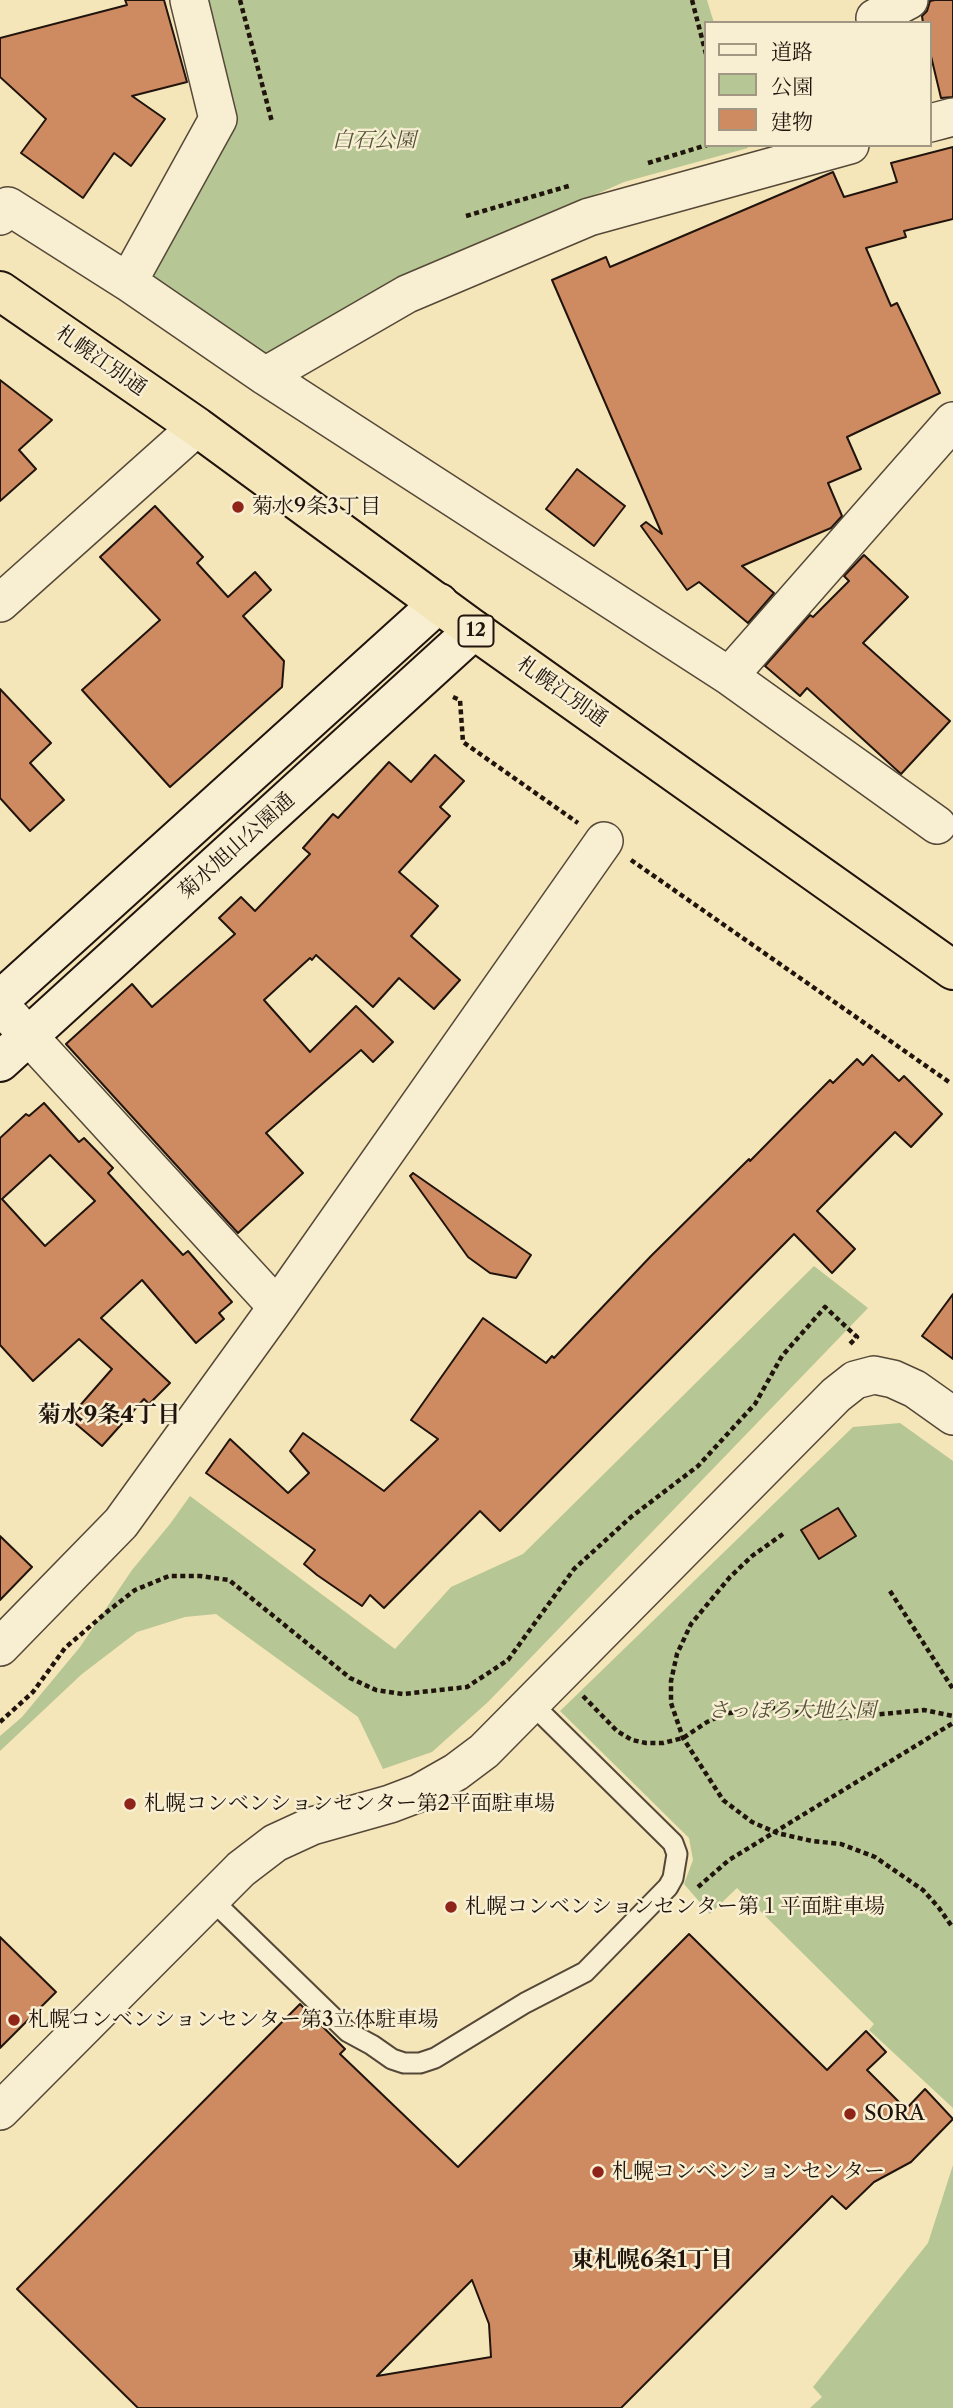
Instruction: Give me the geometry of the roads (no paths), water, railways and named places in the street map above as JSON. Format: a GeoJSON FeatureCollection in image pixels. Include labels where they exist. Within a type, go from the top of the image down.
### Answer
{"type":"FeatureCollection","features":[{"type":"Feature","properties":{"kind":"highway","name":"札幌江別通"},"geometry":{"type":"LineString","coordinates":[[0,291],[197,427],[474,629],[953,970]]}},
{"type":"Feature","properties":{"kind":"street"},"geometry":{"type":"LineString","coordinates":[[128,282],[219,120],[189,0]]}},
{"type":"Feature","properties":{"kind":"street"},"geometry":{"type":"LineString","coordinates":[[876,21],[875,18],[909,0]]}},
{"type":"Feature","properties":{"kind":"street"},"geometry":{"type":"LineString","coordinates":[[932,122],[953,117]]}},
{"type":"Feature","properties":{"kind":"street"},"geometry":{"type":"LineString","coordinates":[[265,376],[407,294],[589,217],[843,147]]}},
{"type":"Feature","properties":{"kind":"street"},"geometry":{"type":"LineString","coordinates":[[0,216],[8,206],[128,282],[265,376],[729,676],[945,826]]}},
{"type":"Feature","properties":{"kind":"street"},"geometry":{"type":"LineString","coordinates":[[729,676],[953,421]]}},
{"type":"Feature","properties":{"kind":"street"},"geometry":{"type":"LineString","coordinates":[[0,603],[197,427]]}},
{"type":"Feature","properties":{"kind":"street"},"geometry":{"type":"LineString","coordinates":[[0,1000],[439,603]]}},
{"type":"Feature","properties":{"kind":"street","name":"菊水旭山公園通"},"geometry":{"type":"LineString","coordinates":[[0,1062],[474,629]]}},
{"type":"Feature","properties":{"kind":"street"},"geometry":{"type":"LineString","coordinates":[[0,1647],[121,1523],[604,841]]}},
{"type":"Feature","properties":{"kind":"street"},"geometry":{"type":"LineString","coordinates":[[0,1006],[276,1307]]}},
{"type":"Feature","properties":{"kind":"street"},"geometry":{"type":"LineString","coordinates":[[0,2111],[241,1869],[275,1843],[312,1826],[419,1793],[456,1772],[484,1751],[836,1395],[855,1380],[874,1375],[893,1379],[915,1390],[953,1416]]}},
{"type":"Feature","properties":{"kind":"lane"},"geometry":{"type":"LineString","coordinates":[[211,1899],[348,2032],[391,2059],[404,2063],[420,2063],[435,2058],[525,2003],[585,1972],[668,1887],[673,1878],[677,1854],[673,1843],[532,1704]]}},
{"type":"Feature","properties":{"kind":"place","name":"菊水9条3丁目"},"geometry":{"type":"Point","coordinates":[238,507]}},
{"type":"Feature","properties":{"kind":"place","name":"札幌コンベンションセンター第2平面駐車場"},"geometry":{"type":"Point","coordinates":[130,1804]}},
{"type":"Feature","properties":{"kind":"place","name":"札幌コンベンションセンター第１平面駐車場"},"geometry":{"type":"Point","coordinates":[451,1907]}},
{"type":"Feature","properties":{"kind":"place","name":"札幌コンベンションセンター第3立体駐車場"},"geometry":{"type":"Point","coordinates":[14,2020]}},
{"type":"Feature","properties":{"kind":"place","name":"SORA"},"geometry":{"type":"Point","coordinates":[850,2114]}},
{"type":"Feature","properties":{"kind":"place","name":"札幌コンベンションセンター"},"geometry":{"type":"Point","coordinates":[598,2172]}},
{"type":"Feature","properties":{"kind":"district","name":"菊水9条4丁目"},"geometry":{"type":"Point","coordinates":[109,1415]}},
{"type":"Feature","properties":{"kind":"district","name":"東札幌6条1丁目"},"geometry":{"type":"Point","coordinates":[652,2260]}},
{"type":"Feature","properties":{"kind":"park label","name":"白石公園"},"geometry":{"type":"Point","coordinates":[374,141]}},
{"type":"Feature","properties":{"kind":"park label","name":"さっぽろ大地公園"},"geometry":{"type":"Point","coordinates":[792,1711]}}]}
